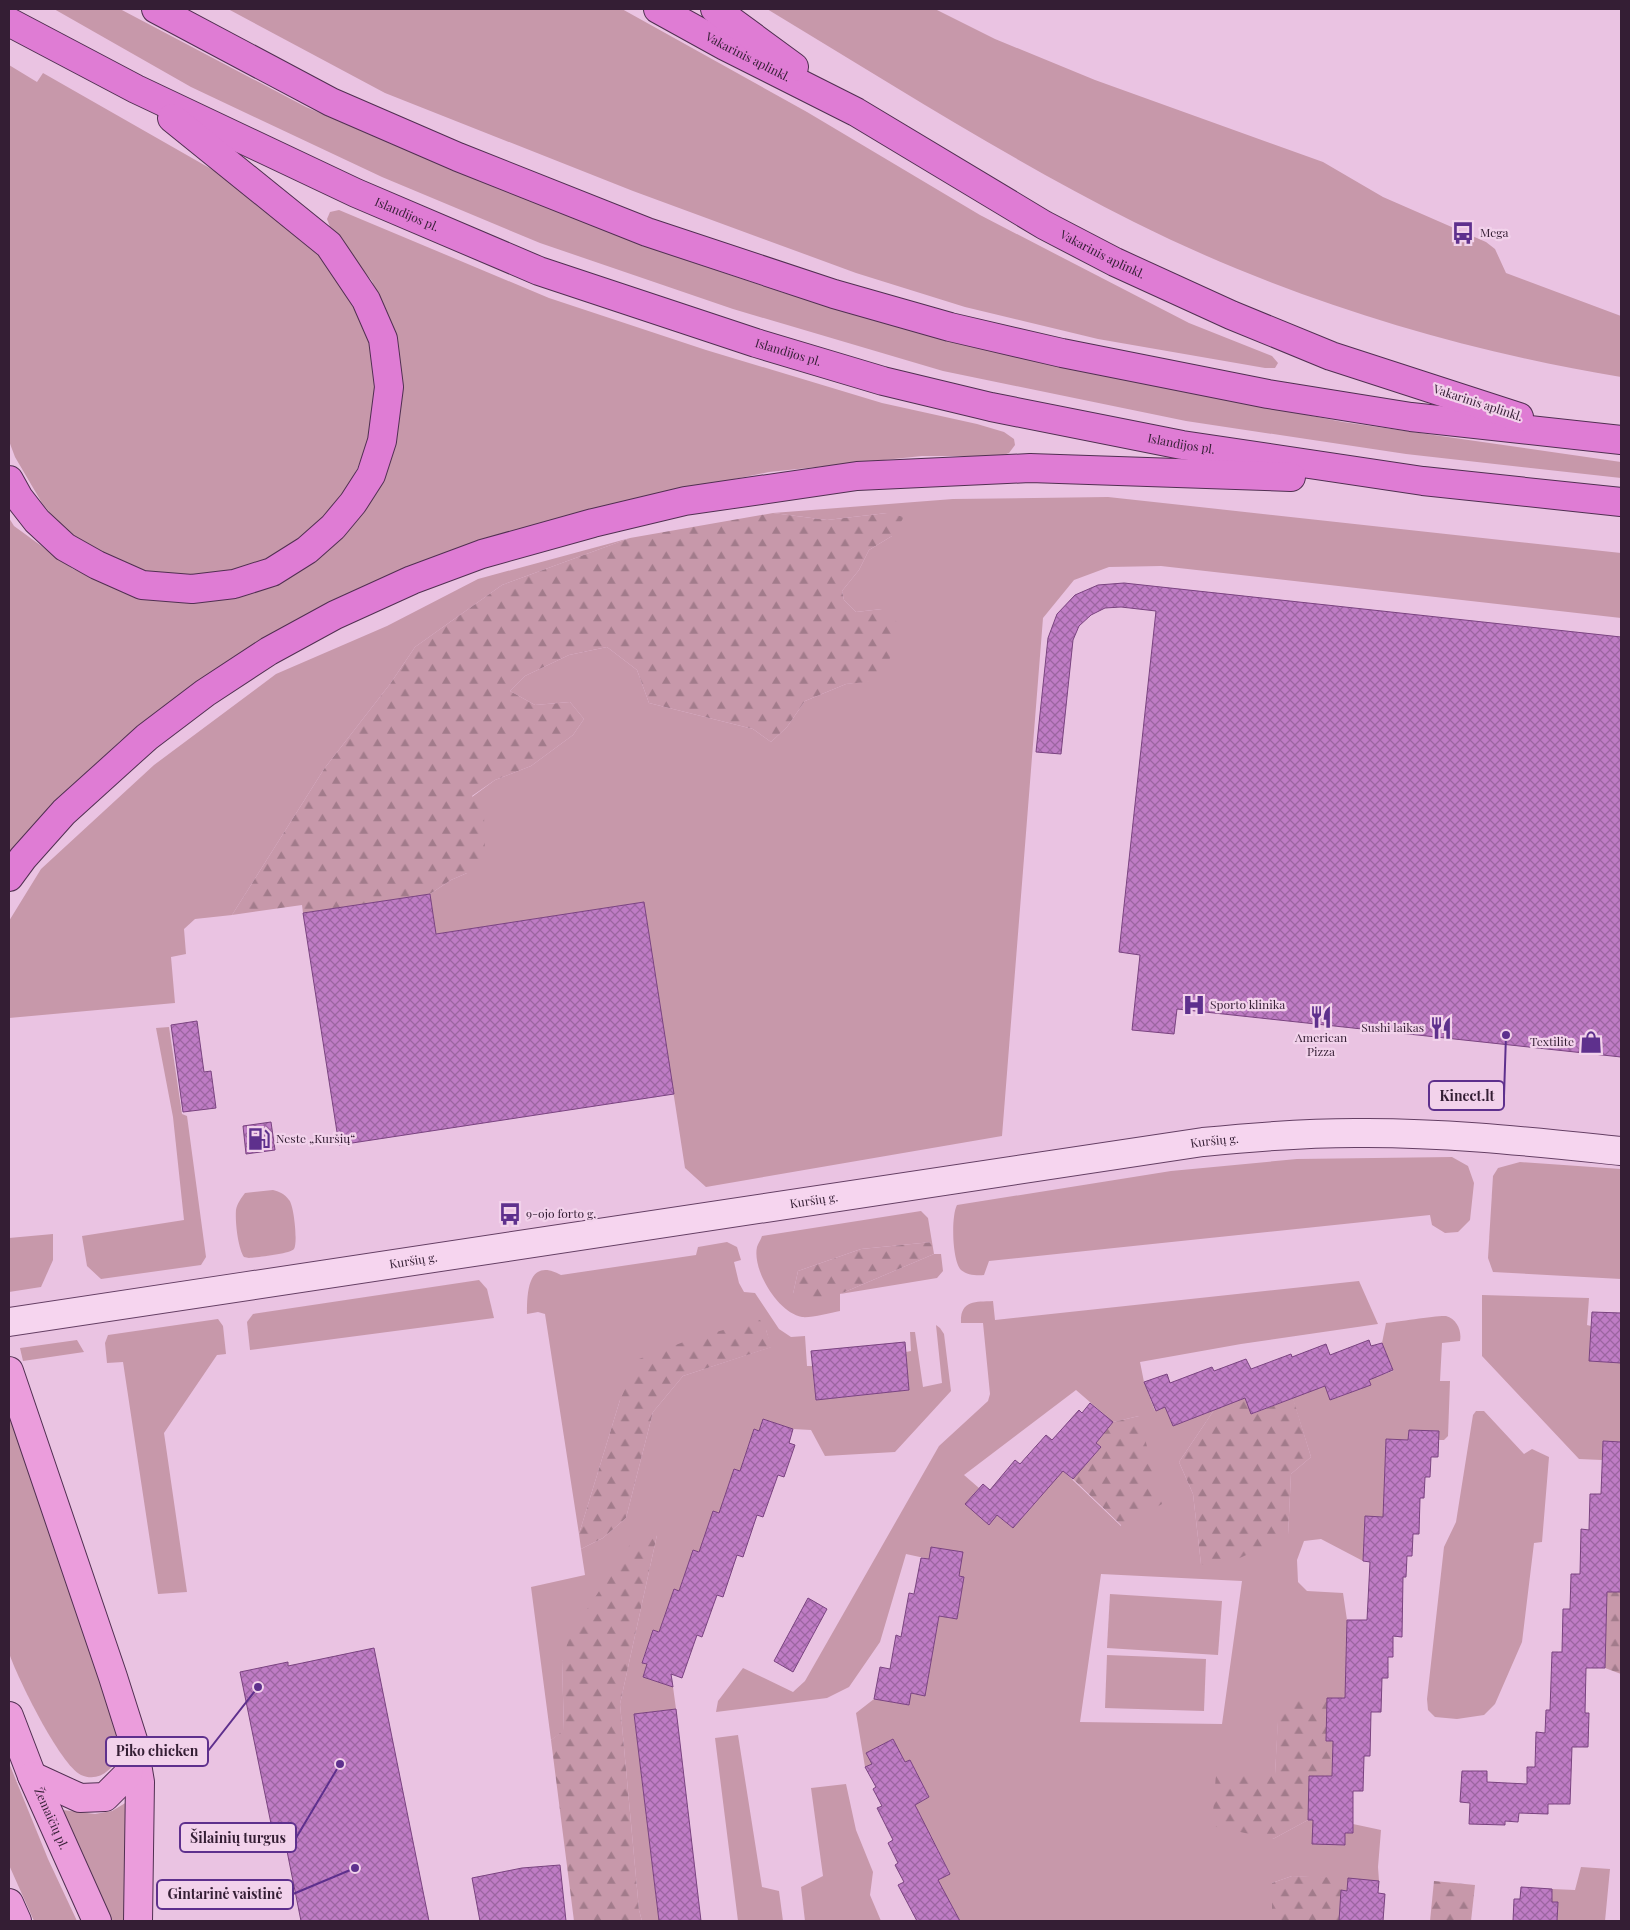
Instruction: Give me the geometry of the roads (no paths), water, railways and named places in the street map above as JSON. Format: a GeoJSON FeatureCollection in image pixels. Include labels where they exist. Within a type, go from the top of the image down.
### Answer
{"type":"FeatureCollection","features":[{"type":"Feature","properties":{"kind":"highway"},"geometry":{"type":"LineString","coordinates":[[156,9],[330,102],[458,157],[647,232],[834,294],[950,327],[1259,393],[1411,417],[1621,440]]}},
{"type":"Feature","properties":{"kind":"highway","name":"Vakarinis aplinkl."},"geometry":{"type":"LineString","coordinates":[[658,9],[724,46],[856,112],[1044,225],[1115,262],[1231,315],[1331,356],[1576,434]]}},
{"type":"Feature","properties":{"kind":"highway"},"geometry":{"type":"LineString","coordinates":[[715,9],[856,112]]}},
{"type":"Feature","properties":{"kind":"highway","name":"Islandijos pl."},"geometry":{"type":"LineString","coordinates":[[18,27],[136,88],[356,193],[539,271],[756,343],[882,381],[990,407],[1182,446],[1423,481],[1621,502]]}},
{"type":"Feature","properties":{"kind":"highway"},"geometry":{"type":"LineString","coordinates":[[9,480],[19,498],[37,520],[65,547],[97,565],[142,585],[192,589],[234,584],[272,572],[307,550],[333,527],[353,503],[371,475],[382,441],[389,387],[383,338],[366,300],[329,245],[136,88]]}},
{"type":"Feature","properties":{"kind":"highway"},"geometry":{"type":"LineString","coordinates":[[9,877],[64,812],[146,737],[205,693],[269,651],[336,615],[412,580],[482,554],[593,523],[685,501],[857,476],[1030,468],[1423,481]]}},
{"type":"Feature","properties":{"kind":"main road","name":"Kuršių g."},"geometry":{"type":"LineString","coordinates":[[9,1322],[1203,1142],[1282,1135],[1357,1133],[1486,1137],[1621,1151]]}},
{"type":"Feature","properties":{"kind":"main road"},"geometry":{"type":"LineString","coordinates":[[9,1371],[114,1677],[133,1740],[140,1782],[138,1921]]}},
{"type":"Feature","properties":{"kind":"main road","name":"Žemaičių pl."},"geometry":{"type":"LineString","coordinates":[[9,1716],[32,1776],[97,1921]]}},
{"type":"Feature","properties":{"kind":"main road"},"geometry":{"type":"LineString","coordinates":[[32,1776],[80,1798],[105,1797],[128,1774],[133,1740]]}},
{"type":"Feature","properties":{"kind":"main road"},"geometry":{"type":"LineString","coordinates":[[9,1904],[17,1921]]}},
{"type":"Feature","properties":{"kind":"place","name":"Mega"},"geometry":{"type":"Point","coordinates":[1463,233]}},
{"type":"Feature","properties":{"kind":"place","name":"Sporto klinika"},"geometry":{"type":"Point","coordinates":[1194,1005]}},
{"type":"Feature","properties":{"kind":"place","name":"American Pizza"},"geometry":{"type":"Point","coordinates":[1321,1017]}},
{"type":"Feature","properties":{"kind":"place","name":"Sushi laikas"},"geometry":{"type":"Point","coordinates":[1441,1028]}},
{"type":"Feature","properties":{"kind":"place","name":"Kinect.lt"},"geometry":{"type":"Point","coordinates":[1506,1035]}},
{"type":"Feature","properties":{"kind":"place","name":"Textilite"},"geometry":{"type":"Point","coordinates":[1591,1042]}},
{"type":"Feature","properties":{"kind":"place","name":"Neste „Kuršių“"},"geometry":{"type":"Point","coordinates":[259,1139]}},
{"type":"Feature","properties":{"kind":"place","name":"9-ojo forto g."},"geometry":{"type":"Point","coordinates":[510,1214]}},
{"type":"Feature","properties":{"kind":"place","name":"Piko chicken"},"geometry":{"type":"Point","coordinates":[258,1687]}},
{"type":"Feature","properties":{"kind":"place","name":"Šilainių turgus"},"geometry":{"type":"Point","coordinates":[340,1764]}},
{"type":"Feature","properties":{"kind":"place","name":"Gintarinė vaistinė"},"geometry":{"type":"Point","coordinates":[355,1868]}}]}
